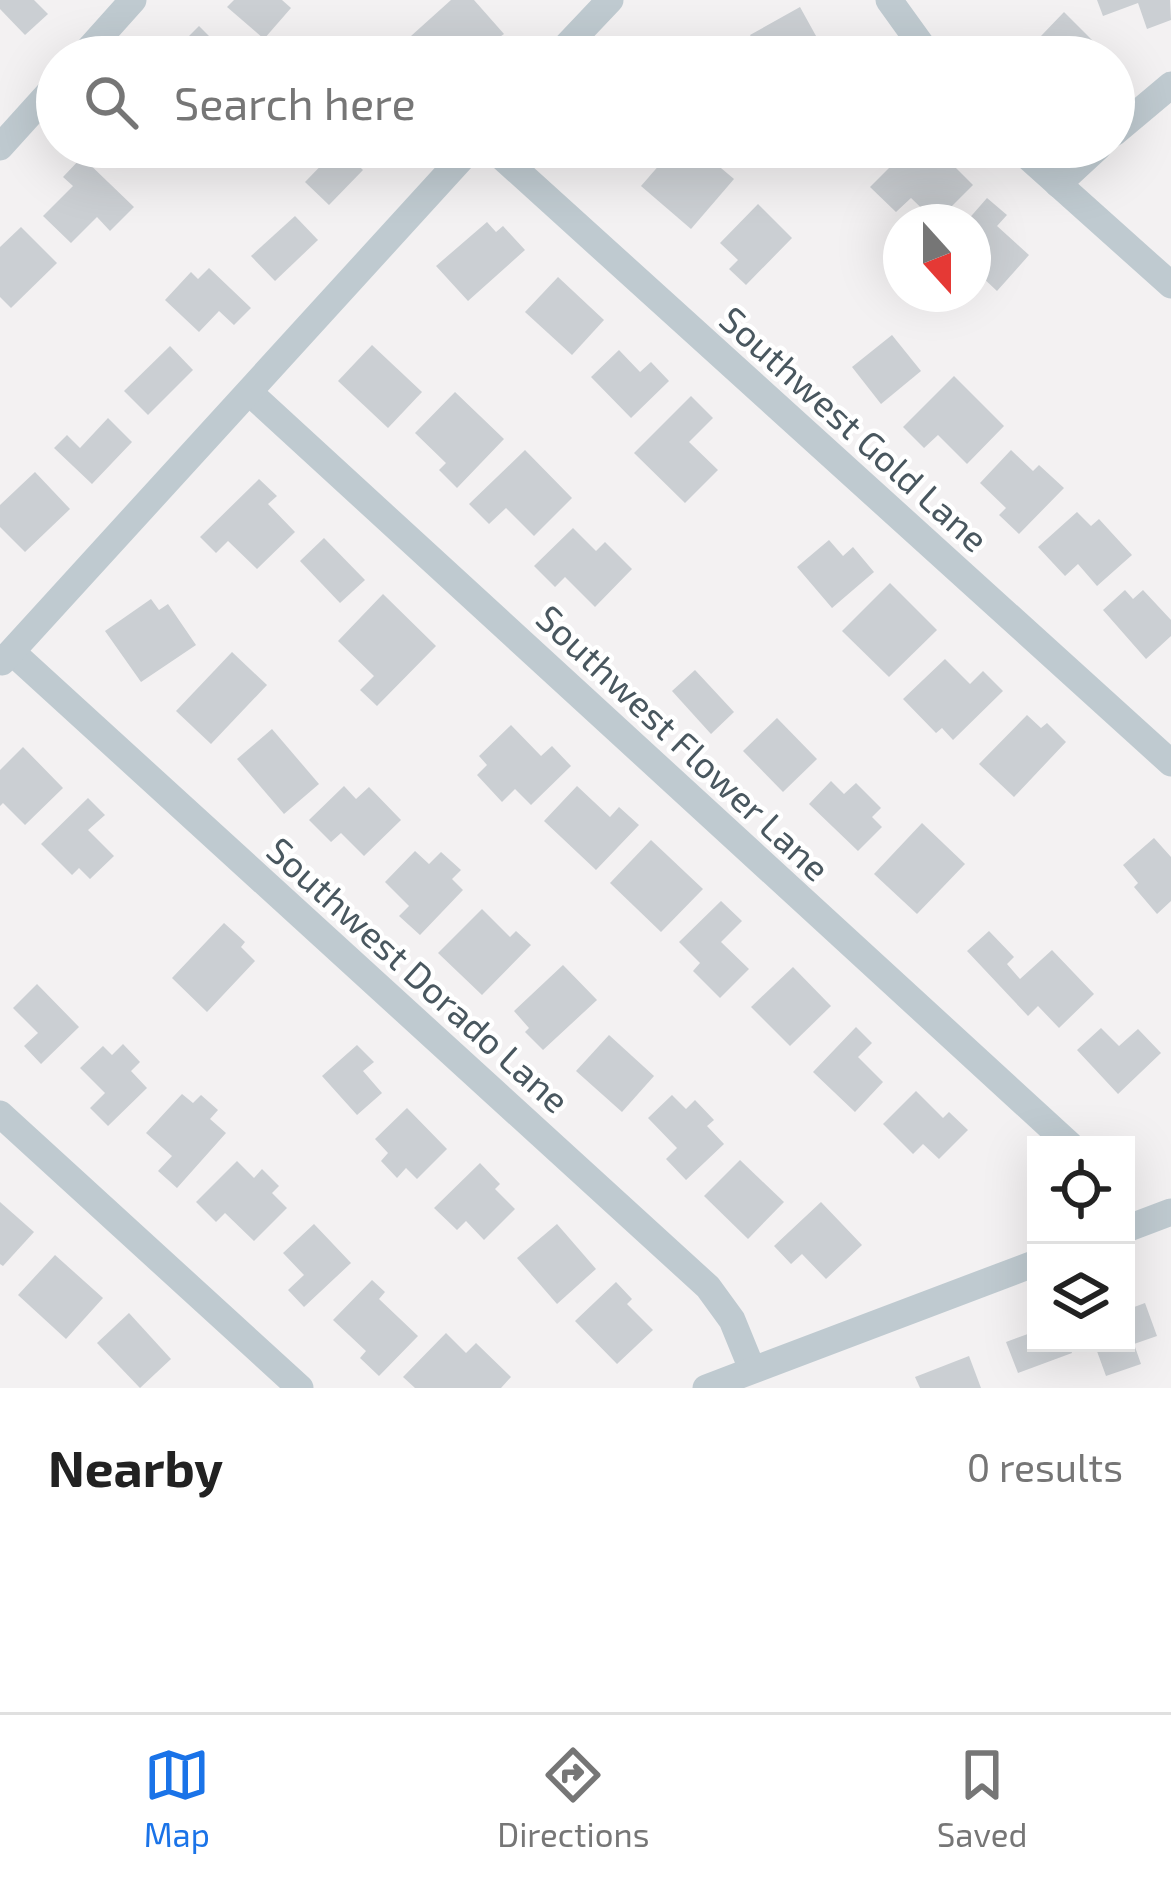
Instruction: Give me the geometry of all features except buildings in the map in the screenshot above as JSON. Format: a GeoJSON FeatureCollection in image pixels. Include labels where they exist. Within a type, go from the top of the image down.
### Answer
{"type":"FeatureCollection","features":[{"type":"Feature","properties":{"kind":"street"},"geometry":{"type":"LineString","coordinates":[[101,36],[133,0]]}},
{"type":"Feature","properties":{"kind":"street"},"geometry":{"type":"LineString","coordinates":[[576,36],[610,0]]}},
{"type":"Feature","properties":{"kind":"street"},"geometry":{"type":"LineString","coordinates":[[889,0],[915,36]]}},
{"type":"Feature","properties":{"kind":"street"},"geometry":{"type":"LineString","coordinates":[[1135,116],[1171,86]]}},
{"type":"Feature","properties":{"kind":"street"},"geometry":{"type":"LineString","coordinates":[[0,147],[36,107]]}},
{"type":"Feature","properties":{"kind":"street"},"geometry":{"type":"LineString","coordinates":[[6,658],[453,168]]}},
{"type":"Feature","properties":{"kind":"street","name":"Southwest Gold Lane"},"geometry":{"type":"LineString","coordinates":[[514,168],[1171,763]]}},
{"type":"Feature","properties":{"kind":"street"},"geometry":{"type":"LineString","coordinates":[[1040,168],[1171,286]]}},
{"type":"Feature","properties":{"kind":"street"},"geometry":{"type":"LineString","coordinates":[[1058,184],[1075,168]]}},
{"type":"Feature","properties":{"kind":"street","name":"Southwest Flower Lane"},"geometry":{"type":"LineString","coordinates":[[250,393],[1060,1136]]}},
{"type":"Feature","properties":{"kind":"street","name":"Southwest Dorado Lane"},"geometry":{"type":"LineString","coordinates":[[6,658],[708,1287],[732,1320],[752,1369]]}},
{"type":"Feature","properties":{"kind":"street"},"geometry":{"type":"LineString","coordinates":[[0,1114],[300,1388]]}},
{"type":"Feature","properties":{"kind":"street"},"geometry":{"type":"LineString","coordinates":[[1135,1226],[1171,1212]]}},
{"type":"Feature","properties":{"kind":"street"},"geometry":{"type":"LineString","coordinates":[[706,1388],[1027,1266]]}}]}
